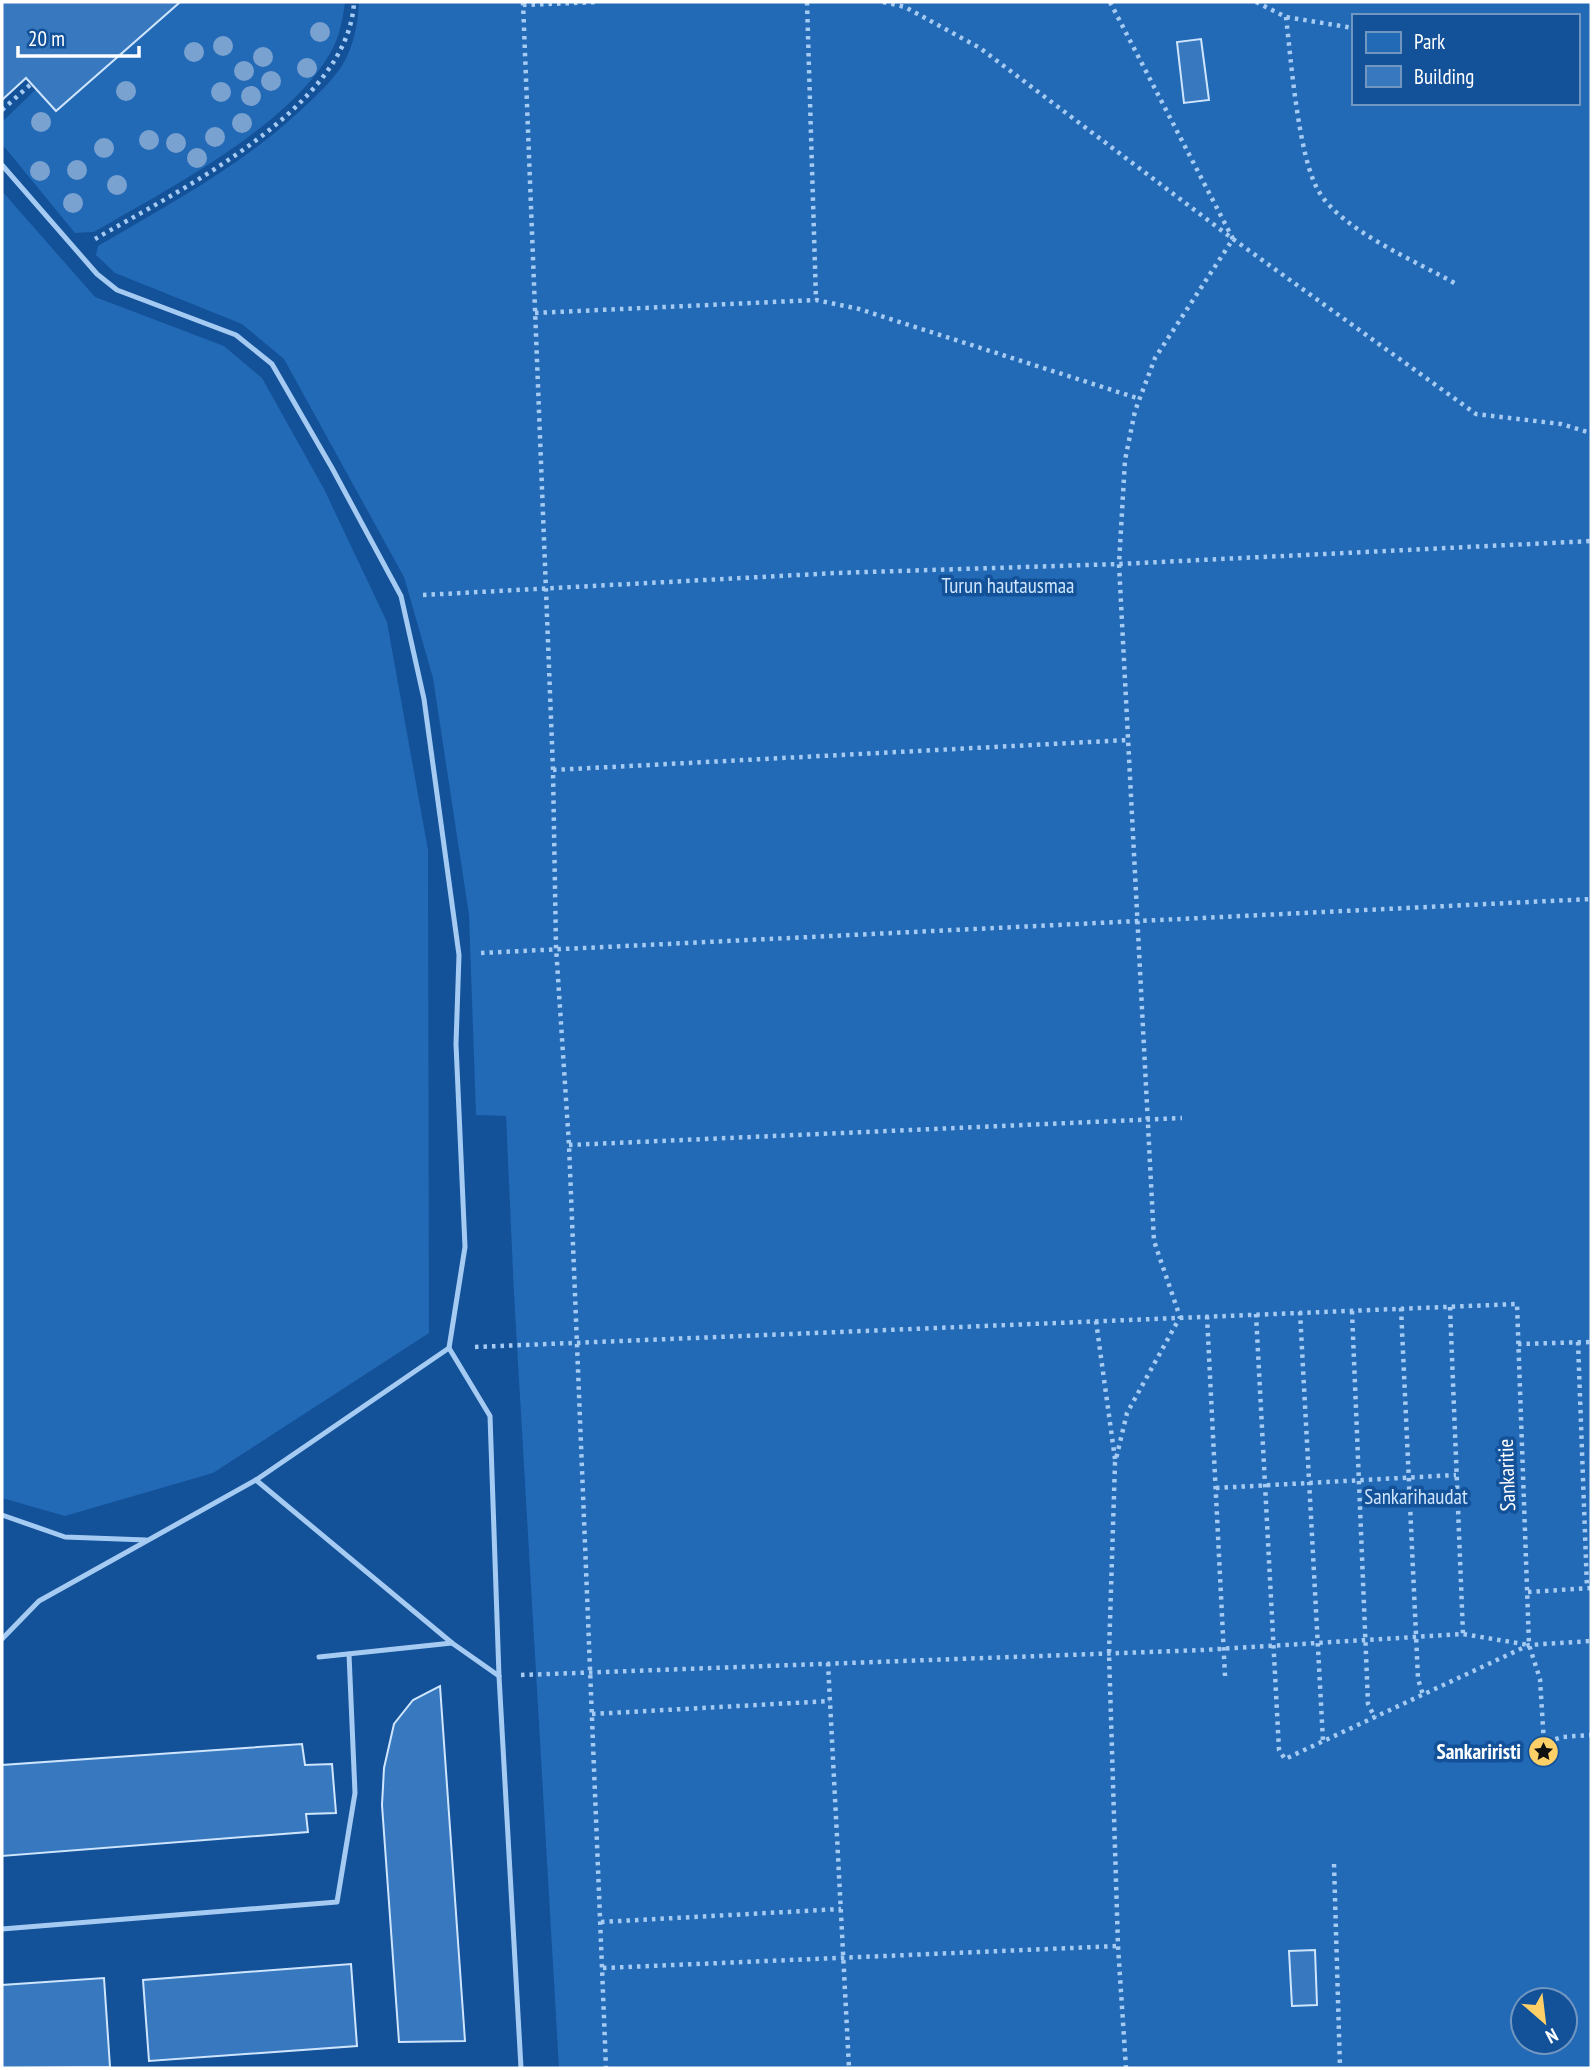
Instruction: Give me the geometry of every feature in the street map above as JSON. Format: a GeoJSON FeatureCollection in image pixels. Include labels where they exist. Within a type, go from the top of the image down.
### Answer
{"type":"FeatureCollection","features":[{"type":"Feature","properties":{"kind":"lane"},"geometry":{"type":"LineString","coordinates":[[2,165],[97,274],[117,289],[236,335],[272,364],[401,596],[424,699],[459,955],[456,1044],[465,1247],[449,1349],[490,1416],[499,1676],[521,2068]]}},
{"type":"Feature","properties":{"kind":"lane"},"geometry":{"type":"LineString","coordinates":[[2,1639],[39,1601],[256,1480],[449,1349]]}},
{"type":"Feature","properties":{"kind":"lane"},"geometry":{"type":"LineString","coordinates":[[256,1480],[452,1643],[499,1676]]}},
{"type":"Feature","properties":{"kind":"lane"},"geometry":{"type":"LineString","coordinates":[[2,1514],[65,1536],[149,1540]]}},
{"type":"Feature","properties":{"kind":"lane"},"geometry":{"type":"LineString","coordinates":[[319,1657],[452,1643]]}},
{"type":"Feature","properties":{"kind":"lane"},"geometry":{"type":"LineString","coordinates":[[2,1929],[337,1902],[355,1793],[349,1654]]}},
{"type":"Feature","properties":{"kind":"path"},"geometry":{"type":"LineString","coordinates":[[76,250],[209,173],[279,120],[318,85],[342,49],[354,2]]}},
{"type":"Feature","properties":{"kind":"path"},"geometry":{"type":"LineString","coordinates":[[599,2],[523,4],[553,770],[556,947],[569,1145],[606,2068]]}},
{"type":"Feature","properties":{"kind":"path"},"geometry":{"type":"LineString","coordinates":[[807,2],[816,300]]}},
{"type":"Feature","properties":{"kind":"path"},"geometry":{"type":"LineString","coordinates":[[883,2],[905,7],[980,48],[1233,239],[1476,414],[1561,424],[1591,433]]}},
{"type":"Feature","properties":{"kind":"path"},"geometry":{"type":"LineString","coordinates":[[1112,2],[1233,239]]}},
{"type":"Feature","properties":{"kind":"path"},"geometry":{"type":"LineString","coordinates":[[1256,2],[1286,17],[1352,28]]}},
{"type":"Feature","properties":{"kind":"path"},"geometry":{"type":"LineString","coordinates":[[1286,17],[1297,103],[1317,189],[1333,209],[1361,230],[1458,285]]}},
{"type":"Feature","properties":{"kind":"path"},"geometry":{"type":"LineString","coordinates":[[2,110],[31,84]]}},
{"type":"Feature","properties":{"kind":"path"},"geometry":{"type":"LineString","coordinates":[[1115,1464],[1127,1413],[1180,1317],[1154,1241],[1119,564],[1125,460],[1140,400],[1155,358],[1233,239]]}},
{"type":"Feature","properties":{"kind":"path"},"geometry":{"type":"LineString","coordinates":[[535,313],[816,300],[859,310],[1140,400]]}},
{"type":"Feature","properties":{"kind":"path"},"geometry":{"type":"LineString","coordinates":[[401,596],[836,573],[1119,564],[1591,541]]}},
{"type":"Feature","properties":{"kind":"path"},"geometry":{"type":"LineString","coordinates":[[553,770],[1128,740]]}},
{"type":"Feature","properties":{"kind":"path"},"geometry":{"type":"LineString","coordinates":[[459,955],[556,947],[1136,923],[1591,899]]}},
{"type":"Feature","properties":{"kind":"path"},"geometry":{"type":"LineString","coordinates":[[569,1145],[1182,1118]]}},
{"type":"Feature","properties":{"kind":"path","name":"Sankaritie"},"geometry":{"type":"LineString","coordinates":[[1450,1307],[1517,1304],[1530,1645],[1540,1679],[1544,1743],[1562,1737],[1591,1735]]}},
{"type":"Feature","properties":{"kind":"path"},"geometry":{"type":"LineString","coordinates":[[449,1349],[1450,1307],[1463,1634]]}},
{"type":"Feature","properties":{"kind":"path"},"geometry":{"type":"LineString","coordinates":[[1401,1308],[1418,1679],[1423,1695]]}},
{"type":"Feature","properties":{"kind":"path"},"geometry":{"type":"LineString","coordinates":[[1352,1311],[1368,1704],[1375,1718]]}},
{"type":"Feature","properties":{"kind":"path"},"geometry":{"type":"LineString","coordinates":[[1300,1312],[1323,1742]]}},
{"type":"Feature","properties":{"kind":"path"},"geometry":{"type":"LineString","coordinates":[[1256,1314],[1279,1750],[1285,1759],[1530,1645]]}},
{"type":"Feature","properties":{"kind":"path"},"geometry":{"type":"LineString","coordinates":[[1207,1317],[1225,1675]]}},
{"type":"Feature","properties":{"kind":"path"},"geometry":{"type":"LineString","coordinates":[[1096,1321],[1115,1464],[1109,1653],[1118,1946],[1126,2068]]}},
{"type":"Feature","properties":{"kind":"path"},"geometry":{"type":"LineString","coordinates":[[1528,1592],[1589,1588],[1578,1342]]}},
{"type":"Feature","properties":{"kind":"path"},"geometry":{"type":"LineString","coordinates":[[1518,1345],[1591,1342]]}},
{"type":"Feature","properties":{"kind":"path"},"geometry":{"type":"LineString","coordinates":[[1216,1488],[1457,1475]]}},
{"type":"Feature","properties":{"kind":"path"},"geometry":{"type":"LineString","coordinates":[[499,1676],[1109,1653],[1463,1634],[1530,1645],[1591,1641]]}},
{"type":"Feature","properties":{"kind":"path"},"geometry":{"type":"LineString","coordinates":[[828,1663],[849,2068]]}},
{"type":"Feature","properties":{"kind":"path"},"geometry":{"type":"LineString","coordinates":[[592,1714],[830,1700]]}},
{"type":"Feature","properties":{"kind":"path"},"geometry":{"type":"LineString","coordinates":[[1334,1864],[1340,2068]]}},
{"type":"Feature","properties":{"kind":"path"},"geometry":{"type":"LineString","coordinates":[[601,1922],[841,1909]]}},
{"type":"Feature","properties":{"kind":"path"},"geometry":{"type":"LineString","coordinates":[[603,1968],[1118,1946]]}},
{"type":"Feature","properties":{"kind":"green space"},"geometry":{"type":"Polygon","coordinates":[[[179,2],[345,2],[333,48],[314,76],[259,129],[192,175],[94,232],[75,233],[2,144],[2,122],[36,89],[56,111],[179,2]]]}},
{"type":"Feature","properties":{"kind":"green space","name":"Turun hautausmaa"},"geometry":{"type":"Polygon","coordinates":[[[359,2],[1591,2],[1591,2068],[559,2068],[506,1116],[476,1115],[469,915],[433,678],[404,577],[284,359],[242,324],[115,273],[96,255],[98,246],[230,166],[280,129],[330,82],[343,64],[353,42],[359,2]]]}},
{"type":"Feature","properties":{"kind":"green space"},"geometry":{"type":"Polygon","coordinates":[[[2,191],[95,297],[224,346],[262,378],[324,489],[387,622],[428,850],[429,1333],[213,1473],[65,1516],[2,1498],[2,191]]]}},
{"type":"Feature","properties":{"kind":"building"},"geometry":{"type":"Polygon","coordinates":[[[2,2],[179,3],[56,111],[26,78],[2,100],[2,2]]]}},
{"type":"Feature","properties":{"kind":"building"},"geometry":{"type":"Polygon","coordinates":[[[1201,39],[1209,100],[1184,103],[1177,42],[1201,39]]]}},
{"type":"Feature","properties":{"kind":"building"},"geometry":{"type":"Polygon","coordinates":[[[440,1686],[465,2041],[399,2042],[382,1805],[384,1768],[394,1724],[413,1700],[440,1686]]]}},
{"type":"Feature","properties":{"kind":"building"},"geometry":{"type":"Polygon","coordinates":[[[302,1744],[305,1765],[332,1764],[336,1813],[306,1814],[308,1832],[2,1856],[2,1765],[302,1744]]]}},
{"type":"Feature","properties":{"kind":"building"},"geometry":{"type":"Polygon","coordinates":[[[1315,1950],[1317,2005],[1292,2006],[1289,1951],[1315,1950]]]}},
{"type":"Feature","properties":{"kind":"building"},"geometry":{"type":"Polygon","coordinates":[[[351,1964],[357,2046],[149,2061],[143,1980],[351,1964]]]}},
{"type":"Feature","properties":{"kind":"building"},"geometry":{"type":"Polygon","coordinates":[[[104,1978],[110,2067],[2,2068],[2,1985],[104,1978]]]}},
{"type":"Feature","properties":{"kind":"place","name":"Sankariristi"},"geometry":{"type":"Point","coordinates":[1544,1752]}},
{"type":"Feature","properties":{"kind":"park label","name":"Sankarihaudat"},"geometry":{"type":"Point","coordinates":[1416,1497]}}]}
